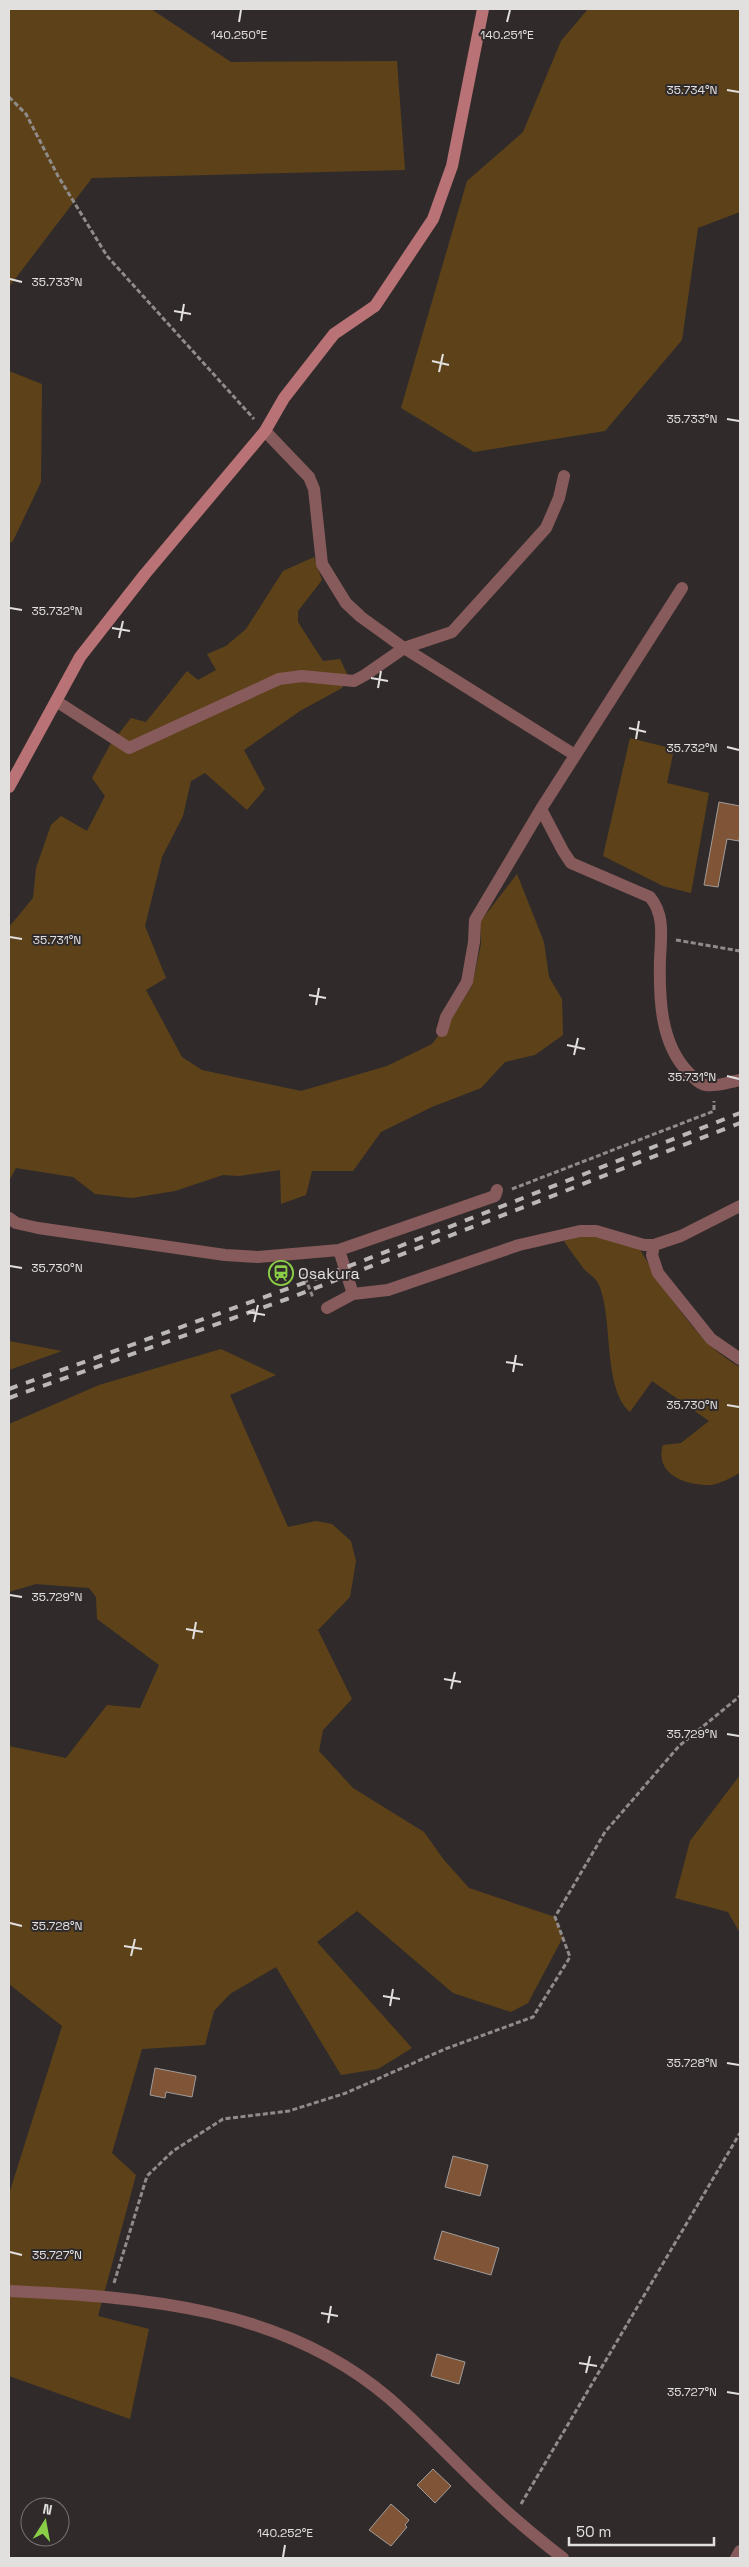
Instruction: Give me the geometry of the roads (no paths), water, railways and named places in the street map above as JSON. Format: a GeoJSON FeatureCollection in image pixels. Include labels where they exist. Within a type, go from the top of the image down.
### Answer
{"type":"FeatureCollection","features":[{"type":"Feature","properties":{"kind":"street"},"geometry":{"type":"LineString","coordinates":[[9,788],[80,658],[145,574],[265,431],[284,398],[334,334],[375,306],[433,219],[452,166],[483,9]]}},
{"type":"Feature","properties":{"kind":"street"},"geometry":{"type":"LineString","coordinates":[[265,431],[309,477],[312,484],[322,564],[325,573],[351,608],[404,648],[575,755]]}},
{"type":"Feature","properties":{"kind":"street"},"geometry":{"type":"LineString","coordinates":[[56,701],[129,748],[279,679],[302,676],[354,681],[365,676],[404,648],[452,632],[546,528],[559,498],[564,476]]}},
{"type":"Feature","properties":{"kind":"street"},"geometry":{"type":"LineString","coordinates":[[442,1031],[446,1017],[467,982],[474,942],[474,920],[541,808],[682,588]]}},
{"type":"Feature","properties":{"kind":"street"},"geometry":{"type":"LineString","coordinates":[[541,808],[563,851],[571,862],[650,897],[659,908],[661,937],[660,1002],[665,1029],[682,1066],[703,1085],[713,1086],[740,1080]]}},
{"type":"Feature","properties":{"kind":"street"},"geometry":{"type":"LineString","coordinates":[[9,1218],[16,1223],[38,1228],[225,1255],[258,1257],[339,1250],[496,1193]]}},
{"type":"Feature","properties":{"kind":"street"},"geometry":{"type":"LineString","coordinates":[[327,1308],[353,1294],[388,1290],[519,1245],[580,1232],[596,1231],[644,1245],[654,1246],[681,1236],[740,1206]]}},
{"type":"Feature","properties":{"kind":"street"},"geometry":{"type":"LineString","coordinates":[[654,1246],[652,1255],[658,1272],[711,1338],[740,1359]]}},
{"type":"Feature","properties":{"kind":"street"},"geometry":{"type":"LineString","coordinates":[[339,1250],[353,1294]]}},
{"type":"Feature","properties":{"kind":"street"},"geometry":{"type":"LineString","coordinates":[[9,2291],[110,2296],[226,2316],[281,2332],[316,2350],[355,2374],[390,2399],[513,2517],[563,2558]]}},
{"type":"Feature","properties":{"kind":"street"},"geometry":{"type":"LineString","coordinates":[[736,2558],[740,2551]]}},
{"type":"Feature","properties":{"kind":"railway"},"geometry":{"type":"LineString","coordinates":[[9,1389],[334,1272],[740,1113]]}},
{"type":"Feature","properties":{"kind":"railway"},"geometry":{"type":"LineString","coordinates":[[9,1398],[287,1299],[740,1123]]}},
{"type":"Feature","properties":{"kind":"place","name":"Osakura"},"geometry":{"type":"Point","coordinates":[281,1273]}}]}
